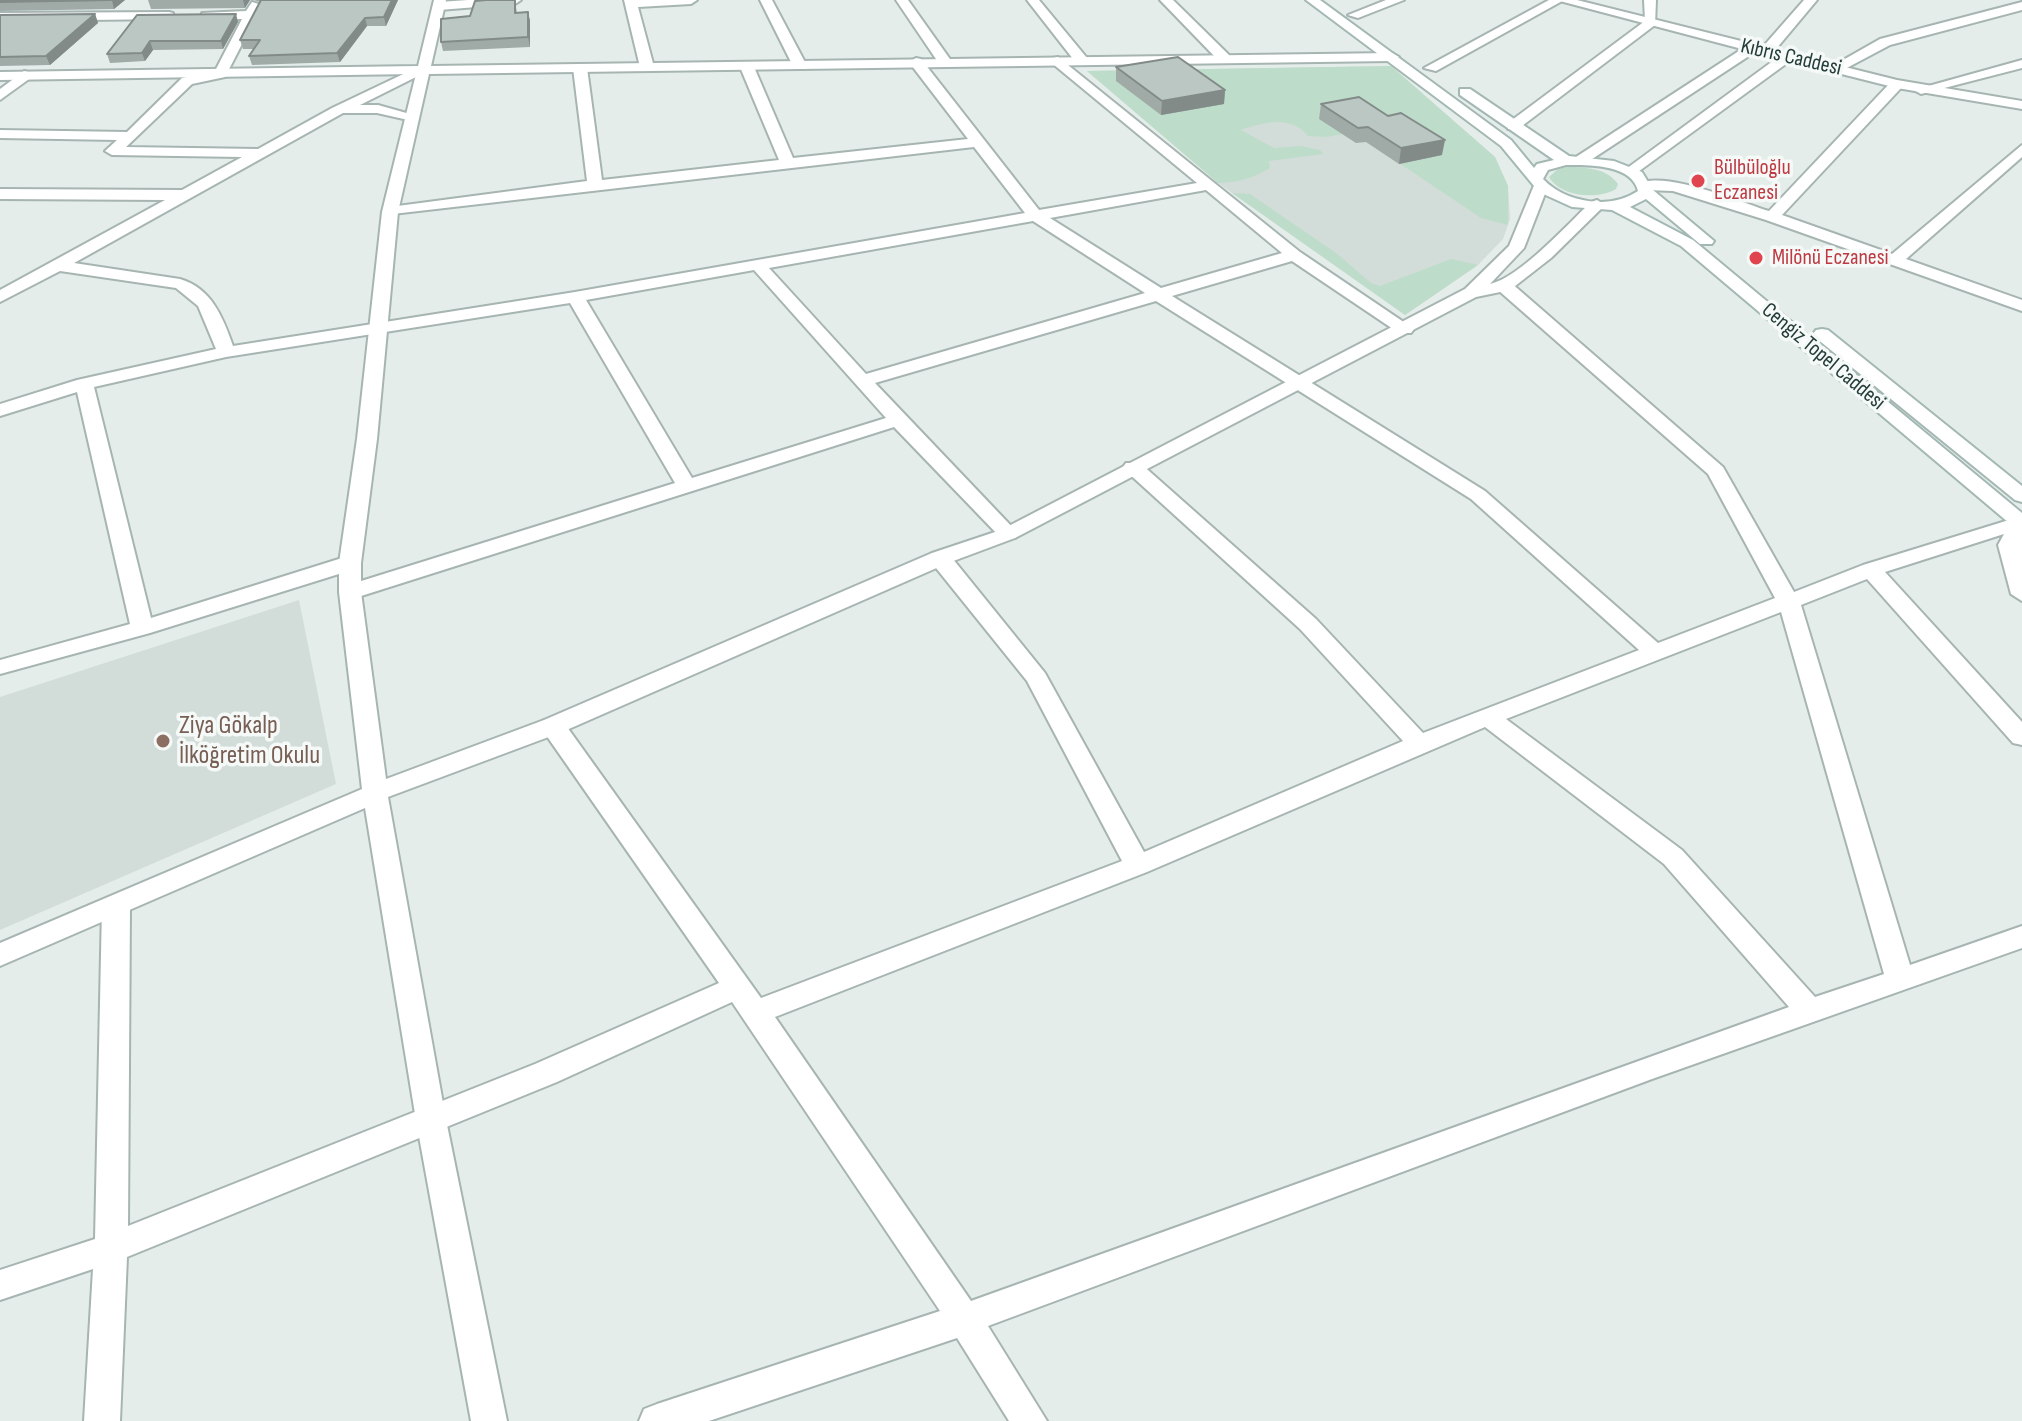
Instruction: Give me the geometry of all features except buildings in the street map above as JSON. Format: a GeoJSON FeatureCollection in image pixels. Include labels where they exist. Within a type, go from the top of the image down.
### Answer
{"type":"FeatureCollection","features":[{"type":"Feature","properties":{"kind":"street"},"geometry":{"type":"LineString","coordinates":[[258,0],[220,74],[187,81],[112,151],[261,153]]}},
{"type":"Feature","properties":{"kind":"street"},"geometry":{"type":"LineString","coordinates":[[489,1421],[431,1120],[375,793],[350,592],[350,563],[390,212],[421,71],[440,3],[515,0]]}},
{"type":"Feature","properties":{"kind":"street"},"geometry":{"type":"LineString","coordinates":[[647,67],[631,2],[691,0]]}},
{"type":"Feature","properties":{"kind":"street"},"geometry":{"type":"LineString","coordinates":[[766,0],[800,66]]}},
{"type":"Feature","properties":{"kind":"street"},"geometry":{"type":"LineString","coordinates":[[902,0],[945,62]]}},
{"type":"Feature","properties":{"kind":"street"},"geometry":{"type":"LineString","coordinates":[[1033,0],[1082,61]]}},
{"type":"Feature","properties":{"kind":"street"},"geometry":{"type":"LineString","coordinates":[[1166,0],[1224,58]]}},
{"type":"Feature","properties":{"kind":"street"},"geometry":{"type":"LineString","coordinates":[[1312,0],[1506,143],[1538,183]]}},
{"type":"Feature","properties":{"kind":"street"},"geometry":{"type":"LineString","coordinates":[[1334,0],[1513,126],[1574,161]]}},
{"type":"Feature","properties":{"kind":"street"},"geometry":{"type":"LineString","coordinates":[[1354,15],[1398,0]]}},
{"type":"Feature","properties":{"kind":"street"},"geometry":{"type":"LineString","coordinates":[[1442,76],[1560,0]]}},
{"type":"Feature","properties":{"kind":"street","name":"Kıbrıs Caddesi"},"geometry":{"type":"LineString","coordinates":[[1560,0],[1921,90],[2022,105]]}},
{"type":"Feature","properties":{"kind":"street"},"geometry":{"type":"LineString","coordinates":[[1513,126],[1651,22],[1650,0]]}},
{"type":"Feature","properties":{"kind":"street"},"geometry":{"type":"LineString","coordinates":[[1766,52],[1811,0]]}},
{"type":"Feature","properties":{"kind":"street"},"geometry":{"type":"LineString","coordinates":[[1836,68],[1885,42],[2022,6]]}},
{"type":"Feature","properties":{"kind":"street"},"geometry":{"type":"LineString","coordinates":[[0,17],[252,15]]}},
{"type":"Feature","properties":{"kind":"street"},"geometry":{"type":"LineString","coordinates":[[1574,161],[1751,49]]}},
{"type":"Feature","properties":{"kind":"street"},"geometry":{"type":"LineString","coordinates":[[0,76],[1392,57]]}},
{"type":"Feature","properties":{"kind":"street"},"geometry":{"type":"LineString","coordinates":[[0,955],[375,793],[553,726],[940,558],[1008,534],[1471,293],[1516,248],[1542,167],[1574,161],[1616,166],[1631,172],[1787,57]]}},
{"type":"Feature","properties":{"kind":"street"},"geometry":{"type":"LineString","coordinates":[[1058,61],[1294,255],[1405,329]]}},
{"type":"Feature","properties":{"kind":"street"},"geometry":{"type":"LineString","coordinates":[[916,62],[1035,215],[1299,385],[1478,495],[1655,652]]}},
{"type":"Feature","properties":{"kind":"street"},"geometry":{"type":"LineString","coordinates":[[1921,90],[2022,64]]}},
{"type":"Feature","properties":{"kind":"street"},"geometry":{"type":"LineString","coordinates":[[747,67],[788,164]]}},
{"type":"Feature","properties":{"kind":"street"},"geometry":{"type":"LineString","coordinates":[[580,68],[595,185]]}},
{"type":"Feature","properties":{"kind":"street"},"geometry":{"type":"LineString","coordinates":[[0,296],[60,266],[337,111],[421,71]]}},
{"type":"Feature","properties":{"kind":"street"},"geometry":{"type":"LineString","coordinates":[[0,96],[29,74]]}},
{"type":"Feature","properties":{"kind":"street"},"geometry":{"type":"LineString","coordinates":[[1772,217],[1897,84]]}},
{"type":"Feature","properties":{"kind":"street"},"geometry":{"type":"LineString","coordinates":[[337,111],[378,109],[412,119]]}},
{"type":"Feature","properties":{"kind":"street"},"geometry":{"type":"LineString","coordinates":[[0,134],[131,136]]}},
{"type":"Feature","properties":{"kind":"street"},"geometry":{"type":"LineString","coordinates":[[390,212],[595,185],[979,142]]}},
{"type":"Feature","properties":{"kind":"street"},"geometry":{"type":"LineString","coordinates":[[1895,260],[2022,149]]}},
{"type":"Feature","properties":{"kind":"street","name":"Cengiz Topel Caddesi"},"geometry":{"type":"LineString","coordinates":[[1631,172],[1646,189],[2022,496]]}},
{"type":"Feature","properties":{"kind":"street","name":"Cengiz Topel Caddesi"},"geometry":{"type":"LineString","coordinates":[[1538,183],[1563,199],[1606,205],[1687,243],[2021,523]]}},
{"type":"Feature","properties":{"kind":"street"},"geometry":{"type":"LineString","coordinates":[[0,410],[84,384],[226,352],[575,297],[1209,185]]}},
{"type":"Feature","properties":{"kind":"street"},"geometry":{"type":"LineString","coordinates":[[1471,293],[1504,286],[1606,205],[1629,203],[1646,189],[1674,186],[1772,217],[2022,306]]}},
{"type":"Feature","properties":{"kind":"street"},"geometry":{"type":"LineString","coordinates":[[0,194],[186,195]]}},
{"type":"Feature","properties":{"kind":"street"},"geometry":{"type":"LineString","coordinates":[[865,380],[1294,255]]}},
{"type":"Feature","properties":{"kind":"street"},"geometry":{"type":"LineString","coordinates":[[758,265],[898,420],[1008,534]]}},
{"type":"Feature","properties":{"kind":"street"},"geometry":{"type":"LineString","coordinates":[[60,266],[180,284],[197,291],[213,313],[226,352]]}},
{"type":"Feature","properties":{"kind":"street"},"geometry":{"type":"LineString","coordinates":[[1504,286],[1716,471],[1789,603],[1900,980]]}},
{"type":"Feature","properties":{"kind":"street"},"geometry":{"type":"LineString","coordinates":[[575,297],[686,485]]}},
{"type":"Feature","properties":{"kind":"street"},"geometry":{"type":"LineString","coordinates":[[84,384],[142,628]]}},
{"type":"Feature","properties":{"kind":"street"},"geometry":{"type":"LineString","coordinates":[[350,592],[898,420]]}},
{"type":"Feature","properties":{"kind":"street"},"geometry":{"type":"LineString","coordinates":[[1133,467],[1308,624],[1419,744]]}},
{"type":"Feature","properties":{"kind":"street"},"geometry":{"type":"LineString","coordinates":[[0,1285],[111,1248],[546,1073],[746,1000],[1138,865],[1419,744],[1871,570],[2021,523]]}},
{"type":"Feature","properties":{"kind":"street"},"geometry":{"type":"LineString","coordinates":[[2021,523],[2009,545],[2022,594]]}},
{"type":"Feature","properties":{"kind":"street"},"geometry":{"type":"LineString","coordinates":[[940,558],[1037,678],[1138,865]]}},
{"type":"Feature","properties":{"kind":"street"},"geometry":{"type":"LineString","coordinates":[[0,667],[142,628],[350,563]]}},
{"type":"Feature","properties":{"kind":"street"},"geometry":{"type":"LineString","coordinates":[[1871,570],[2022,737]]}},
{"type":"Feature","properties":{"kind":"street"},"geometry":{"type":"LineString","coordinates":[[1488,717],[1673,857],[1811,1012]]}},
{"type":"Feature","properties":{"kind":"street"},"geometry":{"type":"LineString","coordinates":[[553,726],[965,1319],[1029,1421]]}},
{"type":"Feature","properties":{"kind":"street"},"geometry":{"type":"LineString","coordinates":[[102,1421],[111,1248],[116,907]]}},
{"type":"Feature","properties":{"kind":"street"},"geometry":{"type":"LineString","coordinates":[[657,1421],[965,1319],[1641,1070],[2022,937]]}},
{"type":"Feature","properties":{"kind":"shaded area"},"geometry":{"type":"Polygon","coordinates":[[[1391,66],[1495,157],[1508,186],[1510,219],[1503,239],[1478,265],[1405,315],[1218,183],[1087,71],[1391,66]]]}},
{"type":"Feature","properties":{"kind":"shaded area","name":"Ziya Gökalp İlköğretim Okulu"},"geometry":{"type":"Polygon","coordinates":[[[299,600],[336,784],[0,930],[0,697],[299,600]]]}},
{"type":"Feature","properties":{"kind":"green space"},"geometry":{"type":"Polygon","coordinates":[[[1391,66],[1495,157],[1508,186],[1508,225],[1481,218],[1353,132],[1327,137],[1308,136],[1293,125],[1277,122],[1241,130],[1274,148],[1301,146],[1320,150],[1323,154],[1269,161],[1270,168],[1257,175],[1218,183],[1087,71],[1391,66]]]}},
{"type":"Feature","properties":{"kind":"green space"},"geometry":{"type":"Polygon","coordinates":[[[1566,167],[1602,172],[1618,184],[1616,189],[1599,195],[1570,192],[1554,184],[1549,177],[1566,167]]]}},
{"type":"Feature","properties":{"kind":"green space"},"geometry":{"type":"Polygon","coordinates":[[[1232,193],[1250,194],[1336,253],[1371,283],[1380,286],[1451,259],[1478,265],[1405,315],[1232,193]]]}},
{"type":"Feature","properties":{"kind":"place","name":"Bülbüloğlu Eczanesi"},"geometry":{"type":"Point","coordinates":[1698,181]}},
{"type":"Feature","properties":{"kind":"place","name":"Milönü Eczanesi"},"geometry":{"type":"Point","coordinates":[1756,258]}},
{"type":"Feature","properties":{"kind":"place","name":"Ziya Gökalp İlköğretim Okulu"},"geometry":{"type":"Point","coordinates":[163,741]}}]}
